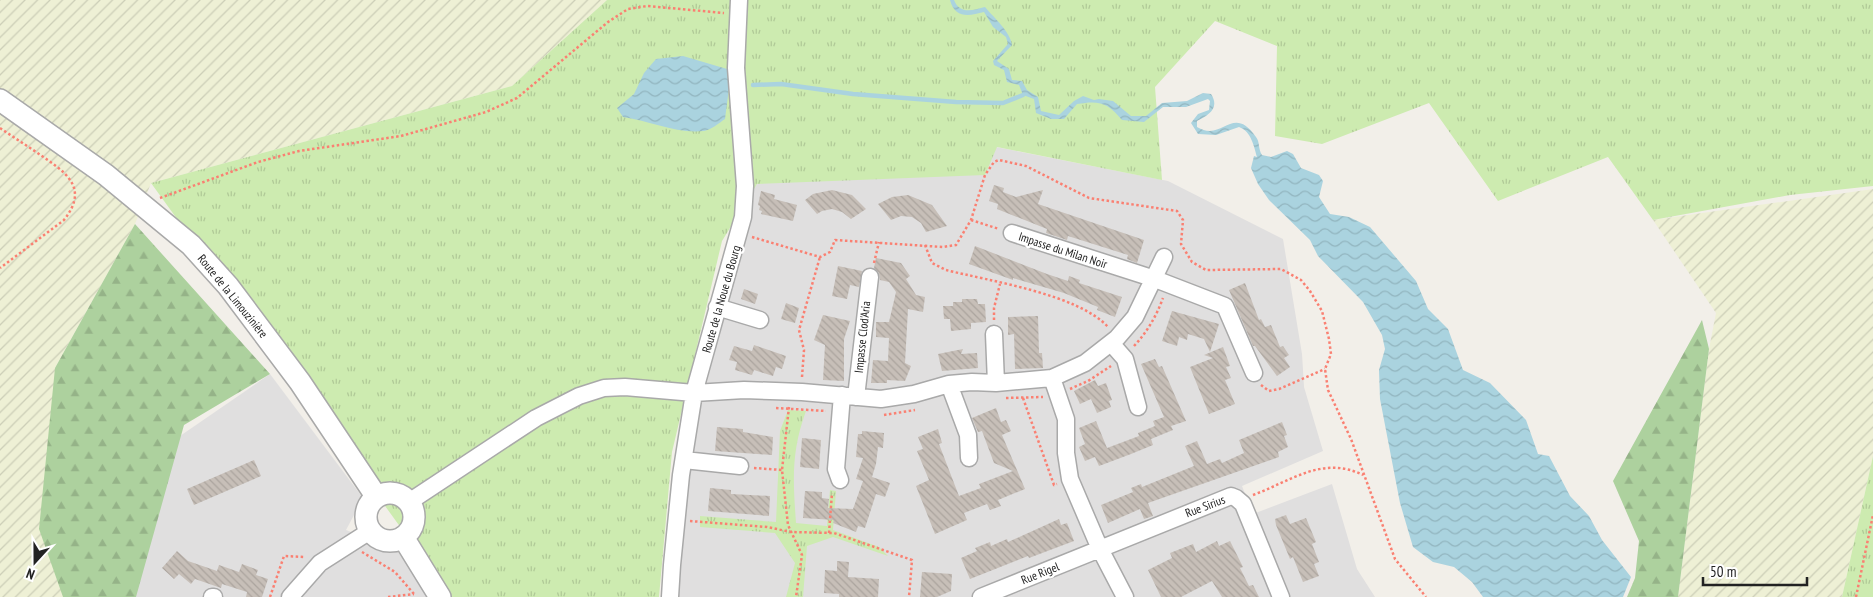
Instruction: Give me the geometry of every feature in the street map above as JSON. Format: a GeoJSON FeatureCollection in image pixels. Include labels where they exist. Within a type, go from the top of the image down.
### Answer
{"type":"FeatureCollection","features":[{"type":"Feature","properties":{"kind":"street","name":"Route de la Noue du Bourg"},"geometry":{"type":"LineString","coordinates":[[670,597],[676,520],[694,393],[740,234],[745,186],[736,68],[739,7]]}},
{"type":"Feature","properties":{"kind":"street","name":"Route de la Limouzinière"},"geometry":{"type":"LineString","coordinates":[[0,100],[66,145],[145,205],[191,245],[228,286],[300,382],[376,496]]}},
{"type":"Feature","properties":{"kind":"street","name":"Impasse du Milan Noir"},"geometry":{"type":"LineString","coordinates":[[1012,233],[1155,279],[1225,306],[1254,373]]}},
{"type":"Feature","properties":{"kind":"street"},"geometry":{"type":"LineString","coordinates":[[409,502],[536,418],[579,396],[604,388],[625,387],[694,393],[744,390],[802,392],[881,398],[914,394],[949,384],[972,382],[996,384],[1052,378],[1085,363],[1114,340],[1135,317],[1164,257]]}},
{"type":"Feature","properties":{"kind":"street","name":"Impasse Clod'Aria"},"geometry":{"type":"LineString","coordinates":[[840,480],[836,469],[870,277]]}},
{"type":"Feature","properties":{"kind":"street"},"geometry":{"type":"LineString","coordinates":[[718,307],[760,320]]}},
{"type":"Feature","properties":{"kind":"street"},"geometry":{"type":"LineString","coordinates":[[994,334],[996,384]]}},
{"type":"Feature","properties":{"kind":"street"},"geometry":{"type":"LineString","coordinates":[[1114,340],[1125,359],[1138,407]]}},
{"type":"Feature","properties":{"kind":"street"},"geometry":{"type":"LineString","coordinates":[[1052,378],[1066,419],[1066,453],[1070,478],[1100,549],[1125,597]]}},
{"type":"Feature","properties":{"kind":"street"},"geometry":{"type":"LineString","coordinates":[[949,384],[968,435],[969,458]]}},
{"type":"Feature","properties":{"kind":"street"},"geometry":{"type":"LineString","coordinates":[[684,460],[740,466]]}},
{"type":"Feature","properties":{"kind":"street"},"geometry":{"type":"LineString","coordinates":[[394,493],[409,502],[414,511],[414,521],[410,530],[403,537],[389,542],[382,540],[370,531],[365,516],[367,508],[376,496],[394,493]]}},
{"type":"Feature","properties":{"kind":"street","name":"Rue Sirius"},"geometry":{"type":"LineString","coordinates":[[1100,549],[1231,496],[1240,500],[1281,597]]}},
{"type":"Feature","properties":{"kind":"street"},"geometry":{"type":"LineString","coordinates":[[290,597],[320,563],[370,531]]}},
{"type":"Feature","properties":{"kind":"street"},"geometry":{"type":"LineString","coordinates":[[403,537],[440,597]]}},
{"type":"Feature","properties":{"kind":"street","name":"Rue Rigel"},"geometry":{"type":"LineString","coordinates":[[980,597],[1100,549]]}},
{"type":"Feature","properties":{"kind":"path"},"geometry":{"type":"LineString","coordinates":[[145,205],[194,184],[258,162],[299,151],[401,136],[486,112],[518,98],[608,22],[628,9],[647,6],[739,7]]}},
{"type":"Feature","properties":{"kind":"path"},"geometry":{"type":"LineString","coordinates":[[0,128],[58,167],[71,179],[76,190],[72,210],[64,220],[0,268]]}},
{"type":"Feature","properties":{"kind":"path"},"geometry":{"type":"LineString","coordinates":[[796,597],[802,555],[788,524],[782,470],[789,404],[802,392],[804,350],[799,330],[820,258],[830,252],[835,240],[879,241],[943,247],[956,245],[964,235],[971,220],[985,175],[994,162],[999,160],[1026,166],[1089,198],[1173,208],[1181,215],[1183,220],[1181,244],[1197,266],[1206,270],[1281,269],[1301,280],[1322,311],[1332,354],[1325,370],[1328,390],[1351,439],[1395,558],[1426,597]]}},
{"type":"Feature","properties":{"kind":"path","name":"Impasse du Milan Noir"},"geometry":{"type":"LineString","coordinates":[[971,220],[1012,233]]}},
{"type":"Feature","properties":{"kind":"path"},"geometry":{"type":"LineString","coordinates":[[740,234],[820,258]]}},
{"type":"Feature","properties":{"kind":"path"},"geometry":{"type":"LineString","coordinates":[[870,277],[879,241]]}},
{"type":"Feature","properties":{"kind":"path"},"geometry":{"type":"LineString","coordinates":[[926,245],[932,263],[946,270],[1055,297],[1100,318],[1114,340]]}},
{"type":"Feature","properties":{"kind":"path"},"geometry":{"type":"LineString","coordinates":[[994,334],[994,308],[1000,284]]}},
{"type":"Feature","properties":{"kind":"path"},"geometry":{"type":"LineString","coordinates":[[1254,373],[1263,387],[1269,391],[1279,390],[1325,370]]}},
{"type":"Feature","properties":{"kind":"path"},"geometry":{"type":"LineString","coordinates":[[1023,398],[1054,485],[1070,478]]}},
{"type":"Feature","properties":{"kind":"path"},"geometry":{"type":"LineString","coordinates":[[740,466],[782,470]]}},
{"type":"Feature","properties":{"kind":"path"},"geometry":{"type":"LineString","coordinates":[[1240,500],[1325,467],[1340,466],[1364,476]]}},
{"type":"Feature","properties":{"kind":"path"},"geometry":{"type":"LineString","coordinates":[[829,534],[833,486],[840,480]]}},
{"type":"Feature","properties":{"kind":"path"},"geometry":{"type":"LineString","coordinates":[[1856,597],[1873,514]]}},
{"type":"Feature","properties":{"kind":"path"},"geometry":{"type":"LineString","coordinates":[[676,520],[829,534],[912,560],[909,597]]}},
{"type":"Feature","properties":{"kind":"path"},"geometry":{"type":"LineString","coordinates":[[388,597],[414,594],[418,597]]}},
{"type":"Feature","properties":{"kind":"shaded area"},"geometry":{"type":"Polygon","coordinates":[[[996,147],[1168,181],[1283,239],[1302,354],[1304,387],[1323,451],[1242,486],[1253,514],[1332,484],[1357,569],[1375,597],[670,597],[676,520],[745,186],[996,147]]]}},
{"type":"Feature","properties":{"kind":"shaded area"},"geometry":{"type":"Polygon","coordinates":[[[270,374],[363,498],[346,530],[397,550],[428,597],[132,597],[180,436],[270,374]]]}},
{"type":"Feature","properties":{"kind":"green space"},"geometry":{"type":"Polygon","coordinates":[[[0,0],[607,0],[512,86],[151,183],[135,224],[55,368],[65,597],[0,597],[0,0]]]}},
{"type":"Feature","properties":{"kind":"green space"},"geometry":{"type":"Polygon","coordinates":[[[607,0],[1873,0],[1873,186],[1790,195],[1653,220],[1608,157],[1498,201],[1429,103],[1322,144],[1275,136],[1277,46],[1215,21],[1155,87],[1162,180],[997,147],[985,175],[757,184],[722,241],[672,452],[659,597],[451,597],[151,183],[512,86],[607,0]]]}},
{"type":"Feature","properties":{"kind":"green space"},"geometry":{"type":"Polygon","coordinates":[[[1873,189],[1873,456],[1842,597],[1678,597],[1709,349],[1716,313],[1653,220],[1873,189]]]}},
{"type":"Feature","properties":{"kind":"green space"},"geometry":{"type":"Polygon","coordinates":[[[135,224],[270,374],[184,425],[136,597],[63,597],[39,529],[55,368],[135,224]]]}},
{"type":"Feature","properties":{"kind":"green space"},"geometry":{"type":"Polygon","coordinates":[[[1702,320],[1709,349],[1678,597],[1627,597],[1635,578],[1639,541],[1613,481],[1702,320]]]}},
{"type":"Feature","properties":{"kind":"green space"},"geometry":{"type":"Polygon","coordinates":[[[788,410],[806,411],[795,453],[794,493],[796,523],[827,526],[830,490],[836,491],[833,530],[879,547],[888,556],[833,537],[807,546],[803,597],[786,597],[795,563],[775,533],[700,527],[700,516],[776,522],[780,431],[788,410]]]}},
{"type":"Feature","properties":{"kind":"green space"},"geometry":{"type":"Polygon","coordinates":[[[1873,456],[1873,597],[1842,597],[1873,456]]]}},
{"type":"Feature","properties":{"kind":"water"},"geometry":{"type":"Polygon","coordinates":[[[950,0],[954,0],[963,10],[985,7],[1001,25],[1011,40],[1012,45],[997,61],[1009,69],[1012,80],[1022,81],[1027,90],[1038,97],[1041,111],[1059,115],[1074,101],[1083,96],[1094,100],[1113,101],[1131,116],[1146,116],[1162,103],[1187,101],[1203,93],[1211,94],[1214,107],[1209,114],[1197,121],[1197,127],[1206,131],[1214,131],[1234,123],[1240,123],[1248,127],[1256,137],[1262,155],[1271,157],[1287,151],[1293,154],[1301,168],[1319,175],[1323,181],[1319,197],[1330,214],[1349,217],[1370,227],[1416,281],[1428,309],[1448,329],[1463,370],[1490,383],[1526,420],[1538,454],[1549,456],[1570,496],[1589,516],[1602,540],[1631,577],[1623,597],[1483,597],[1472,582],[1454,567],[1433,562],[1413,547],[1400,503],[1380,399],[1379,370],[1385,349],[1382,335],[1363,302],[1318,256],[1310,240],[1269,200],[1258,184],[1251,168],[1254,156],[1257,157],[1255,148],[1246,132],[1239,127],[1216,135],[1198,134],[1191,123],[1198,114],[1209,110],[1210,101],[1208,99],[1186,107],[1163,107],[1144,122],[1122,120],[1108,106],[1092,102],[1077,104],[1064,119],[1051,119],[1036,113],[1034,99],[1023,95],[1019,85],[1007,82],[1004,70],[994,65],[993,61],[1008,44],[1006,37],[993,27],[984,12],[963,15],[955,10],[950,0]]]}},
{"type":"Feature","properties":{"kind":"water"},"geometry":{"type":"Polygon","coordinates":[[[683,56],[727,69],[729,88],[725,119],[704,131],[683,131],[623,117],[617,108],[634,94],[644,73],[656,59],[683,56]]]}},
{"type":"Feature","properties":{"kind":"building"},"geometry":{"type":"Polygon","coordinates":[[[994,185],[1004,188],[1003,192],[1016,197],[1043,190],[1038,204],[1144,240],[1137,263],[1127,259],[1128,255],[1068,236],[1067,240],[1046,233],[1047,229],[997,209],[998,204],[989,201],[994,185]]]}},
{"type":"Feature","properties":{"kind":"building"},"geometry":{"type":"Polygon","coordinates":[[[832,190],[852,195],[866,209],[851,219],[842,212],[832,209],[817,214],[805,200],[813,194],[832,190]]]}},
{"type":"Feature","properties":{"kind":"building"},"geometry":{"type":"Polygon","coordinates":[[[761,191],[775,195],[774,199],[797,205],[793,221],[761,214],[762,211],[759,210],[760,206],[758,205],[761,191]]]}},
{"type":"Feature","properties":{"kind":"building"},"geometry":{"type":"Polygon","coordinates":[[[908,195],[932,205],[947,226],[926,232],[921,223],[912,217],[901,216],[891,220],[878,204],[892,197],[908,195]]]}},
{"type":"Feature","properties":{"kind":"building"},"geometry":{"type":"Polygon","coordinates":[[[975,246],[1047,274],[1068,281],[1069,276],[1080,280],[1079,283],[1122,297],[1115,317],[1097,310],[1098,307],[1064,293],[1013,278],[1013,280],[969,264],[975,246]]]}},
{"type":"Feature","properties":{"kind":"building"},"geometry":{"type":"Polygon","coordinates":[[[876,258],[901,263],[910,276],[906,279],[916,295],[925,297],[923,312],[908,309],[905,363],[911,366],[905,381],[887,380],[887,383],[871,383],[873,360],[888,361],[889,338],[876,337],[876,322],[889,322],[896,292],[889,282],[880,280],[879,273],[874,268],[876,258]]]}},
{"type":"Feature","properties":{"kind":"building"},"geometry":{"type":"Polygon","coordinates":[[[838,266],[862,271],[859,287],[850,285],[847,299],[832,296],[838,266]]]}},
{"type":"Feature","properties":{"kind":"building"},"geometry":{"type":"Polygon","coordinates":[[[1245,283],[1259,320],[1261,319],[1265,327],[1271,325],[1280,347],[1283,346],[1289,355],[1284,358],[1290,367],[1277,376],[1255,346],[1253,346],[1229,290],[1245,283]]]}},
{"type":"Feature","properties":{"kind":"building"},"geometry":{"type":"Polygon","coordinates":[[[744,289],[758,294],[755,304],[741,299],[744,289]]]}},
{"type":"Feature","properties":{"kind":"building"},"geometry":{"type":"Polygon","coordinates":[[[962,299],[977,299],[978,304],[985,304],[986,322],[971,323],[971,329],[951,331],[950,319],[944,319],[943,306],[953,306],[953,302],[962,302],[962,299]]]}},
{"type":"Feature","properties":{"kind":"building"},"geometry":{"type":"Polygon","coordinates":[[[786,303],[799,308],[795,323],[781,319],[786,303]]]}},
{"type":"Feature","properties":{"kind":"building"},"geometry":{"type":"Polygon","coordinates":[[[1172,311],[1219,324],[1210,352],[1204,339],[1188,334],[1187,340],[1179,337],[1177,346],[1162,341],[1172,311]]]}},
{"type":"Feature","properties":{"kind":"building"},"geometry":{"type":"Polygon","coordinates":[[[823,315],[850,321],[844,339],[844,381],[823,380],[825,345],[814,340],[823,315]]]}},
{"type":"Feature","properties":{"kind":"building"},"geometry":{"type":"Polygon","coordinates":[[[1038,316],[1039,353],[1042,353],[1043,368],[1015,369],[1014,334],[1008,335],[1008,317],[1038,316]]]}},
{"type":"Feature","properties":{"kind":"building"},"geometry":{"type":"Polygon","coordinates":[[[754,345],[786,356],[782,369],[776,367],[773,376],[754,370],[752,375],[735,370],[737,362],[729,360],[734,346],[752,351],[754,345]]]}},
{"type":"Feature","properties":{"kind":"building"},"geometry":{"type":"Polygon","coordinates":[[[1223,347],[1230,366],[1226,367],[1231,378],[1225,380],[1235,404],[1209,414],[1190,367],[1213,358],[1204,355],[1223,347]]]}},
{"type":"Feature","properties":{"kind":"building"},"geometry":{"type":"Polygon","coordinates":[[[963,349],[961,354],[977,353],[978,368],[942,371],[938,354],[963,349]]]}},
{"type":"Feature","properties":{"kind":"building"},"geometry":{"type":"Polygon","coordinates":[[[1155,359],[1159,367],[1162,366],[1186,421],[1171,426],[1173,430],[1151,439],[1153,445],[1131,454],[1099,466],[1095,457],[1085,461],[1079,447],[1085,444],[1079,428],[1096,421],[1107,448],[1139,436],[1138,433],[1155,426],[1153,421],[1164,417],[1141,364],[1155,359]]]}},
{"type":"Feature","properties":{"kind":"building"},"geometry":{"type":"Polygon","coordinates":[[[1095,380],[1098,386],[1106,383],[1112,400],[1109,401],[1111,407],[1097,413],[1091,399],[1080,404],[1074,391],[1095,380]]]}},
{"type":"Feature","properties":{"kind":"building"},"geometry":{"type":"Polygon","coordinates":[[[996,408],[1001,422],[1006,420],[1011,431],[1002,435],[1025,489],[998,500],[1001,506],[990,510],[987,504],[964,513],[967,520],[935,534],[916,486],[929,480],[917,451],[923,449],[918,437],[938,429],[942,443],[939,444],[959,496],[981,488],[979,484],[1013,471],[994,463],[982,431],[978,432],[972,418],[996,408]]]}},
{"type":"Feature","properties":{"kind":"building"},"geometry":{"type":"Polygon","coordinates":[[[1282,422],[1287,435],[1284,436],[1288,447],[1278,452],[1279,457],[1148,503],[1153,516],[1144,519],[1140,509],[1108,523],[1101,505],[1133,492],[1131,488],[1141,484],[1142,487],[1194,466],[1185,446],[1197,441],[1207,464],[1220,459],[1222,463],[1244,453],[1239,440],[1282,422]]]}},
{"type":"Feature","properties":{"kind":"building"},"geometry":{"type":"Polygon","coordinates":[[[717,427],[743,429],[743,432],[773,437],[772,455],[715,451],[717,427]]]}},
{"type":"Feature","properties":{"kind":"building"},"geometry":{"type":"Polygon","coordinates":[[[862,431],[884,433],[883,448],[878,447],[872,477],[890,483],[885,497],[876,494],[865,528],[858,526],[856,532],[833,523],[834,520],[803,518],[805,491],[822,492],[822,498],[829,499],[828,508],[853,509],[863,481],[856,479],[863,458],[856,457],[858,434],[862,434],[862,431]]]}},
{"type":"Feature","properties":{"kind":"building"},"geometry":{"type":"Polygon","coordinates":[[[802,438],[821,440],[819,469],[800,467],[802,438]]]}},
{"type":"Feature","properties":{"kind":"building"},"geometry":{"type":"Polygon","coordinates":[[[254,460],[261,476],[194,505],[187,489],[254,460]]]}},
{"type":"Feature","properties":{"kind":"building"},"geometry":{"type":"Polygon","coordinates":[[[710,488],[731,490],[731,494],[770,496],[769,516],[708,511],[710,488]]]}},
{"type":"Feature","properties":{"kind":"building"},"geometry":{"type":"Polygon","coordinates":[[[1286,515],[1290,524],[1306,518],[1316,542],[1312,544],[1319,562],[1314,564],[1319,576],[1303,582],[1293,557],[1290,559],[1275,519],[1286,515]]]}},
{"type":"Feature","properties":{"kind":"building"},"geometry":{"type":"Polygon","coordinates":[[[1059,519],[1061,525],[1067,523],[1074,541],[1029,558],[1028,556],[970,579],[961,558],[977,551],[975,548],[990,542],[991,546],[1007,539],[1008,542],[1059,519]]]}},
{"type":"Feature","properties":{"kind":"building"},"geometry":{"type":"Polygon","coordinates":[[[1217,541],[1219,546],[1230,541],[1243,567],[1240,568],[1249,586],[1253,585],[1259,597],[1222,597],[1212,581],[1181,597],[1161,597],[1148,570],[1172,558],[1170,553],[1193,544],[1196,552],[1217,541]]]}},
{"type":"Feature","properties":{"kind":"building"},"geometry":{"type":"Polygon","coordinates":[[[177,551],[188,561],[217,571],[219,565],[239,572],[242,564],[258,570],[256,575],[268,579],[262,597],[246,597],[247,592],[222,584],[221,588],[195,579],[191,584],[179,574],[174,579],[162,568],[177,551]]]}},
{"type":"Feature","properties":{"kind":"building"},"geometry":{"type":"Polygon","coordinates":[[[837,561],[849,562],[848,577],[879,579],[878,597],[839,597],[839,594],[824,593],[825,570],[837,571],[837,561]]]}},
{"type":"Feature","properties":{"kind":"building"},"geometry":{"type":"Polygon","coordinates":[[[922,572],[952,574],[951,591],[937,597],[920,597],[922,572]]]}},
{"type":"Feature","properties":{"kind":"waterway"},"geometry":{"type":"LineString","coordinates":[[753,85],[781,84],[853,94],[956,102],[1003,103],[1023,95]]}}]}
